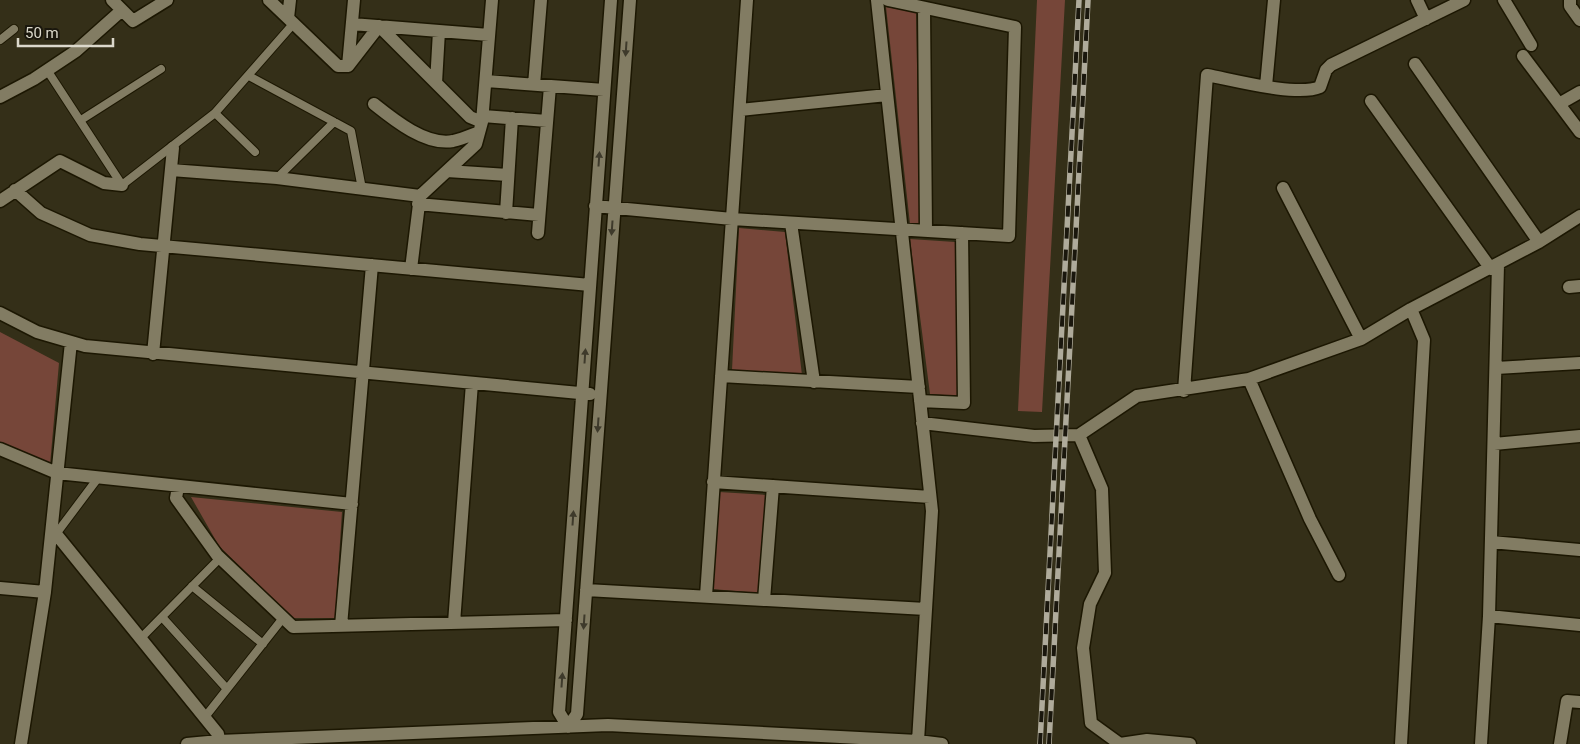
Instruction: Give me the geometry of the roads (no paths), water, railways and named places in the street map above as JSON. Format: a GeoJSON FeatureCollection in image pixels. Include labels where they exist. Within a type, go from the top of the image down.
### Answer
{"type":"FeatureCollection","features":[{"type":"Feature","properties":{"kind":"street"},"geometry":{"type":"LineString","coordinates":[[112,0],[133,20],[167,0]]}},
{"type":"Feature","properties":{"kind":"street"},"geometry":{"type":"LineString","coordinates":[[269,0],[338,66],[348,66]]}},
{"type":"Feature","properties":{"kind":"street"},"geometry":{"type":"LineString","coordinates":[[290,0],[291,21]]}},
{"type":"Feature","properties":{"kind":"street"},"geometry":{"type":"LineString","coordinates":[[348,66],[354,0]]}},
{"type":"Feature","properties":{"kind":"street"},"geometry":{"type":"LineString","coordinates":[[411,269],[419,200],[447,170],[476,144],[481,124],[486,81],[492,0]]}},
{"type":"Feature","properties":{"kind":"street"},"geometry":{"type":"LineString","coordinates":[[534,85],[541,0]]}},
{"type":"Feature","properties":{"kind":"street"},"geometry":{"type":"LineString","coordinates":[[568,727],[559,712],[611,0]]}},
{"type":"Feature","properties":{"kind":"street"},"geometry":{"type":"LineString","coordinates":[[568,727],[577,714],[630,0]]}},
{"type":"Feature","properties":{"kind":"street"},"geometry":{"type":"LineString","coordinates":[[706,596],[748,0]]}},
{"type":"Feature","properties":{"kind":"street"},"geometry":{"type":"LineString","coordinates":[[877,0],[932,512],[918,741]]}},
{"type":"Feature","properties":{"kind":"street"},"geometry":{"type":"LineString","coordinates":[[595,206],[732,219],[1009,236],[1015,28],[888,0]]}},
{"type":"Feature","properties":{"kind":"street"},"geometry":{"type":"LineString","coordinates":[[1266,86],[1274,0]]}},
{"type":"Feature","properties":{"kind":"street"},"geometry":{"type":"LineString","coordinates":[[1417,0],[1426,19]]}},
{"type":"Feature","properties":{"kind":"street"},"geometry":{"type":"LineString","coordinates":[[1184,391],[1207,75],[1266,86],[1312,91],[1320,87],[1326,70],[1331,65],[1464,0]]}},
{"type":"Feature","properties":{"kind":"street"},"geometry":{"type":"LineString","coordinates":[[1504,0],[1531,45]]}},
{"type":"Feature","properties":{"kind":"street"},"geometry":{"type":"LineString","coordinates":[[1570,0],[1570,6],[1580,20]]}},
{"type":"Feature","properties":{"kind":"street"},"geometry":{"type":"LineString","coordinates":[[924,8],[926,231]]}},
{"type":"Feature","properties":{"kind":"street"},"geometry":{"type":"LineString","coordinates":[[0,97],[76,51],[122,10]]}},
{"type":"Feature","properties":{"kind":"street"},"geometry":{"type":"LineString","coordinates":[[352,24],[489,35]]}},
{"type":"Feature","properties":{"kind":"street"},"geometry":{"type":"LineString","coordinates":[[348,66],[379,26]]}},
{"type":"Feature","properties":{"kind":"street"},"geometry":{"type":"LineString","coordinates":[[379,26],[470,117],[481,124]]}},
{"type":"Feature","properties":{"kind":"street"},"geometry":{"type":"LineString","coordinates":[[436,83],[439,31]]}},
{"type":"Feature","properties":{"kind":"street"},"geometry":{"type":"LineString","coordinates":[[1523,56],[1580,132]]}},
{"type":"Feature","properties":{"kind":"street"},"geometry":{"type":"LineString","coordinates":[[1415,64],[1539,242]]}},
{"type":"Feature","properties":{"kind":"street"},"geometry":{"type":"LineString","coordinates":[[486,81],[604,90]]}},
{"type":"Feature","properties":{"kind":"street"},"geometry":{"type":"LineString","coordinates":[[538,233],[550,86]]}},
{"type":"Feature","properties":{"kind":"street"},"geometry":{"type":"LineString","coordinates":[[1559,104],[1580,92]]}},
{"type":"Feature","properties":{"kind":"street"},"geometry":{"type":"LineString","coordinates":[[740,110],[887,95]]}},
{"type":"Feature","properties":{"kind":"street"},"geometry":{"type":"LineString","coordinates":[[1371,101],[1495,267],[1496,368],[1489,616],[1481,744]]}},
{"type":"Feature","properties":{"kind":"street"},"geometry":{"type":"LineString","coordinates":[[374,104],[385,113],[429,139],[452,141],[481,124],[512,118],[547,121]]}},
{"type":"Feature","properties":{"kind":"street"},"geometry":{"type":"LineString","coordinates":[[506,213],[512,118]]}},
{"type":"Feature","properties":{"kind":"street"},"geometry":{"type":"LineString","coordinates":[[153,354],[173,148]]}},
{"type":"Feature","properties":{"kind":"street"},"geometry":{"type":"LineString","coordinates":[[0,201],[60,161],[104,183],[122,185]]}},
{"type":"Feature","properties":{"kind":"street"},"geometry":{"type":"LineString","coordinates":[[171,170],[277,178],[362,189],[506,213],[539,215]]}},
{"type":"Feature","properties":{"kind":"street"},"geometry":{"type":"LineString","coordinates":[[447,170],[508,175]]}},
{"type":"Feature","properties":{"kind":"street"},"geometry":{"type":"LineString","coordinates":[[1283,188],[1361,340]]}},
{"type":"Feature","properties":{"kind":"street"},"geometry":{"type":"LineString","coordinates":[[15,190],[41,213],[90,235],[163,246],[590,285]]}},
{"type":"Feature","properties":{"kind":"street"},"geometry":{"type":"LineString","coordinates":[[922,423],[1034,436],[1079,435],[1137,396],[1184,391],[1249,379],[1361,340],[1411,310],[1495,267],[1580,216]]}},
{"type":"Feature","properties":{"kind":"street"},"geometry":{"type":"LineString","coordinates":[[791,223],[814,382]]}},
{"type":"Feature","properties":{"kind":"street"},"geometry":{"type":"LineString","coordinates":[[920,401],[964,403],[962,234]]}},
{"type":"Feature","properties":{"kind":"street"},"geometry":{"type":"LineString","coordinates":[[341,626],[372,265]]}},
{"type":"Feature","properties":{"kind":"street"},"geometry":{"type":"LineString","coordinates":[[1401,744],[1424,340],[1411,310]]}},
{"type":"Feature","properties":{"kind":"street"},"geometry":{"type":"LineString","coordinates":[[0,313],[37,332],[85,346],[153,354],[600,395]]}},
{"type":"Feature","properties":{"kind":"street"},"geometry":{"type":"LineString","coordinates":[[21,744],[53,534],[57,473],[71,342]]}},
{"type":"Feature","properties":{"kind":"street"},"geometry":{"type":"LineString","coordinates":[[1496,368],[1580,363]]}},
{"type":"Feature","properties":{"kind":"street"},"geometry":{"type":"LineString","coordinates":[[721,376],[919,387]]}},
{"type":"Feature","properties":{"kind":"street"},"geometry":{"type":"LineString","coordinates":[[1249,379],[1306,510],[1339,574]]}},
{"type":"Feature","properties":{"kind":"street"},"geometry":{"type":"LineString","coordinates":[[454,623],[472,383]]}},
{"type":"Feature","properties":{"kind":"street"},"geometry":{"type":"LineString","coordinates":[[1079,435],[1102,489],[1105,573],[1090,604],[1083,648],[1091,723],[1120,744],[1147,740],[1190,744]]}},
{"type":"Feature","properties":{"kind":"street"},"geometry":{"type":"LineString","coordinates":[[1494,444],[1580,436]]}},
{"type":"Feature","properties":{"kind":"street"},"geometry":{"type":"LineString","coordinates":[[0,449],[57,473],[352,504]]}},
{"type":"Feature","properties":{"kind":"street"},"geometry":{"type":"LineString","coordinates":[[714,482],[930,496]]}},
{"type":"Feature","properties":{"kind":"street"},"geometry":{"type":"LineString","coordinates":[[764,600],[773,486]]}},
{"type":"Feature","properties":{"kind":"street"},"geometry":{"type":"LineString","coordinates":[[178,487],[176,498],[220,558],[293,627],[566,620]]}},
{"type":"Feature","properties":{"kind":"street"},"geometry":{"type":"LineString","coordinates":[[53,534],[205,717],[218,734],[219,741]]}},
{"type":"Feature","properties":{"kind":"street"},"geometry":{"type":"LineString","coordinates":[[1491,542],[1580,550]]}},
{"type":"Feature","properties":{"kind":"street"},"geometry":{"type":"LineString","coordinates":[[0,588],[44,592]]}},
{"type":"Feature","properties":{"kind":"street"},"geometry":{"type":"LineString","coordinates":[[586,590],[926,609]]}},
{"type":"Feature","properties":{"kind":"street"},"geometry":{"type":"LineString","coordinates":[[1489,616],[1580,625]]}},
{"type":"Feature","properties":{"kind":"street"},"geometry":{"type":"LineString","coordinates":[[1560,744],[1566,700],[1580,702]]}},
{"type":"Feature","properties":{"kind":"street"},"geometry":{"type":"LineString","coordinates":[[186,744],[219,741],[608,725],[918,741],[942,744]]}},
{"type":"Feature","properties":{"kind":"lane"},"geometry":{"type":"LineString","coordinates":[[47,70],[122,185],[173,148],[215,113],[249,76],[291,21]]}},
{"type":"Feature","properties":{"kind":"lane"},"geometry":{"type":"LineString","coordinates":[[0,40],[14,29]]}},
{"type":"Feature","properties":{"kind":"lane"},"geometry":{"type":"LineString","coordinates":[[81,120],[162,69]]}},
{"type":"Feature","properties":{"kind":"lane"},"geometry":{"type":"LineString","coordinates":[[249,76],[350,131],[362,189]]}},
{"type":"Feature","properties":{"kind":"lane"},"geometry":{"type":"LineString","coordinates":[[215,113],[255,152]]}},
{"type":"Feature","properties":{"kind":"lane"},"geometry":{"type":"LineString","coordinates":[[277,178],[334,122]]}},
{"type":"Feature","properties":{"kind":"lane"},"geometry":{"type":"LineString","coordinates":[[53,534],[98,478]]}},
{"type":"Feature","properties":{"kind":"lane"},"geometry":{"type":"LineString","coordinates":[[141,638],[220,558]]}},
{"type":"Feature","properties":{"kind":"lane"},"geometry":{"type":"LineString","coordinates":[[192,586],[263,644]]}},
{"type":"Feature","properties":{"kind":"lane"},"geometry":{"type":"LineString","coordinates":[[162,617],[227,689]]}},
{"type":"Feature","properties":{"kind":"lane"},"geometry":{"type":"LineString","coordinates":[[205,717],[283,618]]}},
{"type":"Feature","properties":{"kind":"railway"},"geometry":{"type":"LineString","coordinates":[[1040,744],[1079,0]]}},
{"type":"Feature","properties":{"kind":"railway"},"geometry":{"type":"LineString","coordinates":[[1049,744],[1088,0]]}}]}
